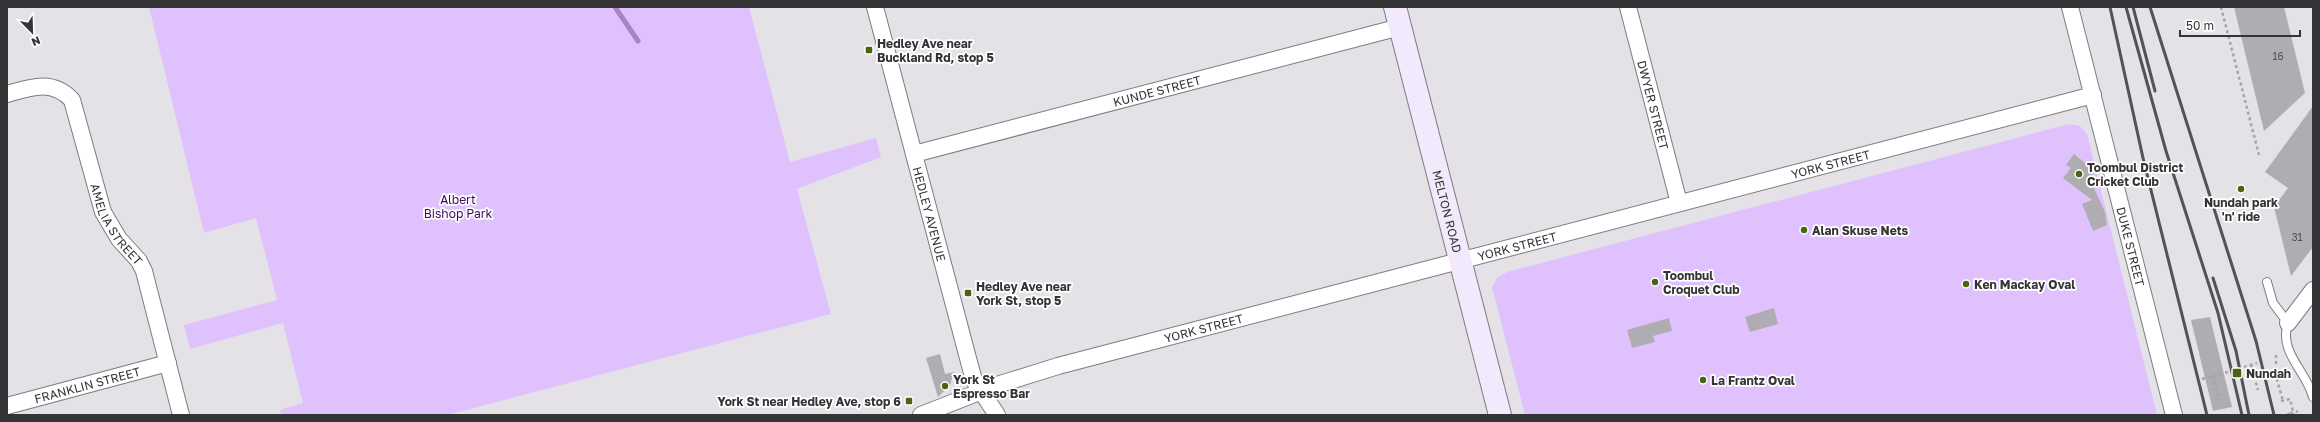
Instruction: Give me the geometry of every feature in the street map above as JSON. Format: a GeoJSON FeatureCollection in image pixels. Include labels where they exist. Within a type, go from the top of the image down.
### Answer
{"type":"FeatureCollection","features":[{"type":"Feature","properties":{"kind":"street","name":"HEDLEY AVENUE"},"geometry":{"type":"LineString","coordinates":[[875,7],[961,336],[974,380],[997,415]]}},
{"type":"Feature","properties":{"kind":"street","name":"DWYER STREET"},"geometry":{"type":"LineString","coordinates":[[1628,7],[1679,203]]}},
{"type":"Feature","properties":{"kind":"street","name":"DUKE STREET"},"geometry":{"type":"LineString","coordinates":[[2070,7],[2174,415]]}},
{"type":"Feature","properties":{"kind":"street","name":"KUNDE STREET"},"geometry":{"type":"LineString","coordinates":[[914,154],[1397,17]]}},
{"type":"Feature","properties":{"kind":"street","name":"MELTON ROAD"},"geometry":{"type":"LineString","coordinates":[[1397,17],[1500,415]]}},
{"type":"Feature","properties":{"kind":"street","name":"AMELIA STREET"},"geometry":{"type":"LineString","coordinates":[[7,94],[46,85],[60,90],[72,100],[103,212],[119,239],[142,266],[181,415]]}},
{"type":"Feature","properties":{"kind":"street","name":"YORK STREET"},"geometry":{"type":"LineString","coordinates":[[921,415],[1011,380],[1058,366],[2093,95]]}},
{"type":"Feature","properties":{"kind":"street"},"geometry":{"type":"LineString","coordinates":[[2288,323],[2313,290]]}},
{"type":"Feature","properties":{"kind":"street","name":"FRANKLIN STREET"},"geometry":{"type":"LineString","coordinates":[[7,406],[168,363]]}},
{"type":"Feature","properties":{"kind":"lane"},"geometry":{"type":"LineString","coordinates":[[2267,282],[2273,303],[2288,323],[2285,332],[2289,349],[2313,397]]}},
{"type":"Feature","properties":{"kind":"path"},"geometry":{"type":"LineString","coordinates":[[2221,7],[2259,155]]}},
{"type":"Feature","properties":{"kind":"path"},"geometry":{"type":"LineString","coordinates":[[2276,355],[2276,376],[2282,401],[2290,399],[2296,413],[2288,414]]}},
{"type":"Feature","properties":{"kind":"path"},"geometry":{"type":"LineString","coordinates":[[2244,367],[2257,363]]}},
{"type":"Feature","properties":{"kind":"path"},"geometry":{"type":"LineString","coordinates":[[2251,365],[2258,390]]}},
{"type":"Feature","properties":{"kind":"path"},"geometry":{"type":"LineString","coordinates":[[2202,379],[2228,372]]}},
{"type":"Feature","properties":{"kind":"path"},"geometry":{"type":"LineString","coordinates":[[2213,376],[2219,401]]}},
{"type":"Feature","properties":{"kind":"green space","name":"Albert Bishop Park"},"geometry":{"type":"Polygon","coordinates":[[[149,7],[749,7],[790,162],[876,138],[881,157],[797,189],[831,314],[447,415],[281,415],[280,410],[303,403],[283,323],[190,349],[184,325],[277,300],[256,218],[204,233],[149,7]]]}},
{"type":"Feature","properties":{"kind":"green space"},"geometry":{"type":"Polygon","coordinates":[[[2069,124],[2080,126],[2087,134],[2157,415],[1525,415],[1492,287],[1497,278],[1507,272],[2069,124]]]}},
{"type":"Feature","properties":{"kind":"building"},"geometry":{"type":"Polygon","coordinates":[[[2234,7],[2284,7],[2305,93],[2264,131],[2234,7]]]}},
{"type":"Feature","properties":{"kind":"building"},"geometry":{"type":"Polygon","coordinates":[[[2313,106],[2313,247],[2291,276],[2274,207],[2288,188],[2265,172],[2313,106]]]}},
{"type":"Feature","properties":{"kind":"building"},"geometry":{"type":"Polygon","coordinates":[[[2074,154],[2095,171],[2088,180],[2096,186],[2094,188],[2105,212],[2107,225],[2093,231],[2082,204],[2092,200],[2063,178],[2071,168],[2066,165],[2074,154]]]}},
{"type":"Feature","properties":{"kind":"building"},"geometry":{"type":"Polygon","coordinates":[[[1774,308],[1778,324],[1750,332],[1745,317],[1774,308]]]}},
{"type":"Feature","properties":{"kind":"building"},"geometry":{"type":"Polygon","coordinates":[[[2210,317],[2232,407],[2213,411],[2191,320],[2210,317]]]}},
{"type":"Feature","properties":{"kind":"building","name":"Toombul Croquet Club"},"geometry":{"type":"Polygon","coordinates":[[[1669,318],[1672,331],[1653,336],[1655,342],[1632,348],[1627,330],[1669,318]]]}},
{"type":"Feature","properties":{"kind":"building"},"geometry":{"type":"Polygon","coordinates":[[[940,354],[945,374],[954,372],[950,385],[938,397],[926,358],[940,354]]]}},
{"type":"Feature","properties":{"kind":"waterway"},"geometry":{"type":"LineString","coordinates":[[615,7],[638,41]]}},
{"type":"Feature","properties":{"kind":"railway"},"geometry":{"type":"LineString","coordinates":[[2110,7],[2143,158],[2207,415]]}},
{"type":"Feature","properties":{"kind":"railway"},"geometry":{"type":"LineString","coordinates":[[2126,7],[2166,151],[2218,313],[2242,415]]}},
{"type":"Feature","properties":{"kind":"railway"},"geometry":{"type":"LineString","coordinates":[[2133,7],[2155,91]]}},
{"type":"Feature","properties":{"kind":"railway"},"geometry":{"type":"LineString","coordinates":[[2150,7],[2256,341],[2274,415]]}},
{"type":"Feature","properties":{"kind":"railway"},"geometry":{"type":"LineString","coordinates":[[2213,278],[2236,351],[2249,415]]}},
{"type":"Feature","properties":{"kind":"place","name":"Hedley Ave near Buckland Rd, stop 5"},"geometry":{"type":"Point","coordinates":[869,50]}},
{"type":"Feature","properties":{"kind":"place","name":"Toombul District Cricket Club"},"geometry":{"type":"Point","coordinates":[2079,174]}},
{"type":"Feature","properties":{"kind":"place","name":"Nundah park 'n' ride"},"geometry":{"type":"Point","coordinates":[2241,189]}},
{"type":"Feature","properties":{"kind":"place","name":"Alan Skuse Nets"},"geometry":{"type":"Point","coordinates":[1804,230]}},
{"type":"Feature","properties":{"kind":"place","name":"Toombul Croquet Club"},"geometry":{"type":"Point","coordinates":[1655,282]}},
{"type":"Feature","properties":{"kind":"place","name":"Ken Mackay Oval"},"geometry":{"type":"Point","coordinates":[1966,284]}},
{"type":"Feature","properties":{"kind":"place","name":"Hedley Ave near York St, stop 5"},"geometry":{"type":"Point","coordinates":[968,293]}},
{"type":"Feature","properties":{"kind":"place","name":"Nundah"},"geometry":{"type":"Point","coordinates":[2237,373]}},
{"type":"Feature","properties":{"kind":"place","name":"La Frantz Oval"},"geometry":{"type":"Point","coordinates":[1703,380]}},
{"type":"Feature","properties":{"kind":"place","name":"York St Espresso Bar"},"geometry":{"type":"Point","coordinates":[945,386]}},
{"type":"Feature","properties":{"kind":"place","name":"York St near Hedley Ave, stop 6"},"geometry":{"type":"Point","coordinates":[909,401]}}]}
